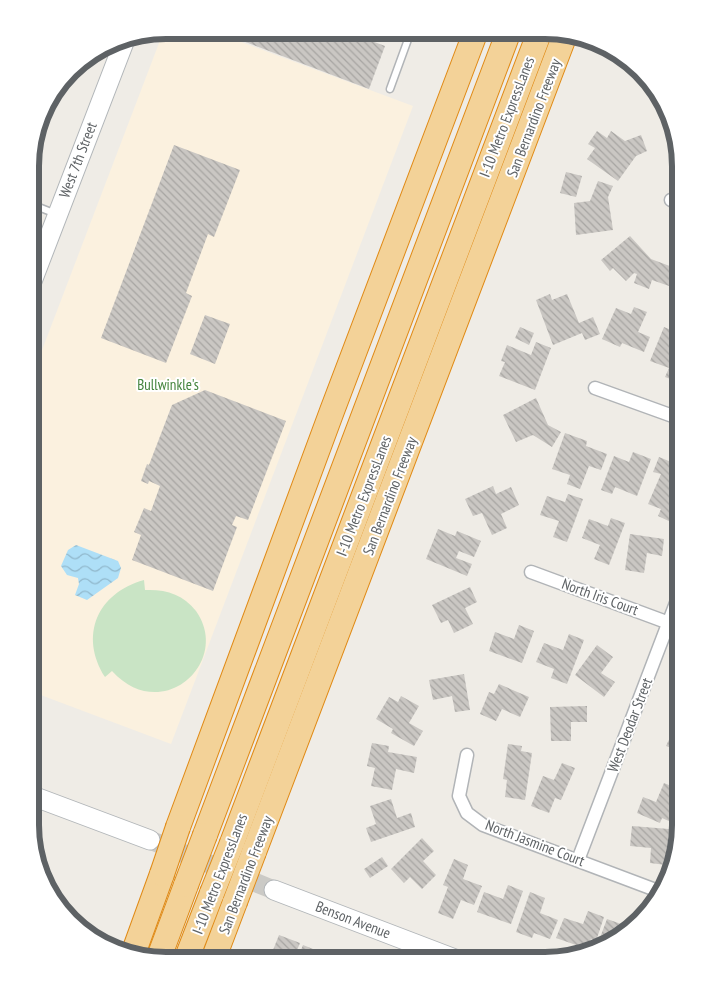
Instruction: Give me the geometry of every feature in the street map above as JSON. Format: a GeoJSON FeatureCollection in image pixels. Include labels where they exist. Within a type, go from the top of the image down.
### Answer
{"type":"FeatureCollection","features":[{"type":"Feature","properties":{"kind":"highway"},"geometry":{"type":"LineString","coordinates":[[135,948],[178,827],[473,39]]}},
{"type":"Feature","properties":{"kind":"highway","name":"I-10 Metro ExpressLanes"},"geometry":{"type":"LineString","coordinates":[[161,952],[506,39]]}},
{"type":"Feature","properties":{"kind":"highway","name":"I-10 Metro ExpressLanes"},"geometry":{"type":"LineString","coordinates":[[189,952],[537,39]]}},
{"type":"Feature","properties":{"kind":"highway","name":"San Bernardino Freeway"},"geometry":{"type":"LineString","coordinates":[[216,952],[563,40]]}},
{"type":"Feature","properties":{"kind":"main road","name":"West 7th Street"},"geometry":{"type":"LineString","coordinates":[[39,252],[58,215],[123,46]]}},
{"type":"Feature","properties":{"kind":"main road"},"geometry":{"type":"LineString","coordinates":[[39,798],[150,840]]}},
{"type":"Feature","properties":{"kind":"main road","name":"Benson Avenue"},"geometry":{"type":"LineString","coordinates":[[274,890],[436,952]]}},
{"type":"Feature","properties":{"kind":"street"},"geometry":{"type":"LineString","coordinates":[[595,388],[672,416]]}},
{"type":"Feature","properties":{"kind":"street","name":"North Iris Court"},"geometry":{"type":"LineString","coordinates":[[531,572],[669,623]]}},
{"type":"Feature","properties":{"kind":"street","name":"West Deodar Street"},"geometry":{"type":"LineString","coordinates":[[578,860],[672,615]]}},
{"type":"Feature","properties":{"kind":"street","name":"North Jasmine Court"},"geometry":{"type":"LineString","coordinates":[[468,755],[459,796],[467,813],[483,825],[655,890]]}},
{"type":"Feature","properties":{"kind":"lane"},"geometry":{"type":"LineString","coordinates":[[390,89],[408,39]]}},
{"type":"Feature","properties":{"kind":"lane"},"geometry":{"type":"LineString","coordinates":[[39,207],[58,215]]}},
{"type":"Feature","properties":{"kind":"shaded area","name":"Bullwinkle's"},"geometry":{"type":"Polygon","coordinates":[[[160,39],[233,39],[413,106],[171,744],[39,694],[39,358],[160,39]]]}},
{"type":"Feature","properties":{"kind":"green space"},"geometry":{"type":"Polygon","coordinates":[[[144,580],[145,590],[160,590],[185,600],[196,611],[205,630],[205,650],[198,667],[186,681],[170,690],[151,692],[131,686],[112,671],[105,677],[97,662],[94,632],[97,618],[104,606],[114,595],[128,586],[144,580]]]}},
{"type":"Feature","properties":{"kind":"water"},"geometry":{"type":"Polygon","coordinates":[[[76,545],[118,561],[121,568],[118,578],[87,600],[75,595],[79,584],[78,578],[67,575],[61,566],[68,550],[76,545]]]}},
{"type":"Feature","properties":{"kind":"building"},"geometry":{"type":"Polygon","coordinates":[[[238,39],[366,39],[385,46],[369,89],[238,39]]]}},
{"type":"Feature","properties":{"kind":"building"},"geometry":{"type":"Polygon","coordinates":[[[597,131],[607,138],[611,131],[625,141],[641,135],[647,151],[636,156],[618,181],[587,159],[595,148],[588,144],[597,131]]]}},
{"type":"Feature","properties":{"kind":"building"},"geometry":{"type":"Polygon","coordinates":[[[669,136],[671,151],[668,151],[669,136]]]}},
{"type":"Feature","properties":{"kind":"building"},"geometry":{"type":"Polygon","coordinates":[[[174,145],[240,170],[214,237],[208,234],[186,293],[192,296],[166,363],[101,338],[174,145]]]}},
{"type":"Feature","properties":{"kind":"building"},"geometry":{"type":"Polygon","coordinates":[[[566,172],[582,176],[576,197],[560,193],[566,172]]]}},
{"type":"Feature","properties":{"kind":"building"},"geometry":{"type":"Polygon","coordinates":[[[598,181],[613,186],[608,197],[613,230],[576,235],[574,203],[590,201],[598,181]]]}},
{"type":"Feature","properties":{"kind":"building"},"geometry":{"type":"Polygon","coordinates":[[[630,236],[651,259],[672,267],[672,277],[669,286],[652,280],[649,289],[634,283],[637,274],[634,273],[626,281],[613,268],[610,271],[601,260],[630,236]]]}},
{"type":"Feature","properties":{"kind":"building"},"geometry":{"type":"Polygon","coordinates":[[[550,294],[552,300],[567,294],[579,323],[593,317],[600,334],[585,340],[582,333],[553,345],[536,300],[550,294]]]}},
{"type":"Feature","properties":{"kind":"building"},"geometry":{"type":"Polygon","coordinates":[[[634,307],[647,312],[638,332],[650,337],[644,352],[622,343],[620,347],[602,339],[616,308],[631,314],[634,307]]]}},
{"type":"Feature","properties":{"kind":"building"},"geometry":{"type":"Polygon","coordinates":[[[205,315],[230,324],[215,364],[190,354],[205,315]]]}},
{"type":"Feature","properties":{"kind":"building"},"geometry":{"type":"Polygon","coordinates":[[[520,327],[534,333],[529,345],[515,338],[520,327]]]}},
{"type":"Feature","properties":{"kind":"building"},"geometry":{"type":"Polygon","coordinates":[[[664,327],[672,330],[672,380],[665,377],[669,368],[650,361],[664,327]]]}},
{"type":"Feature","properties":{"kind":"building"},"geometry":{"type":"Polygon","coordinates":[[[536,342],[551,348],[535,390],[499,376],[505,362],[501,361],[507,345],[531,355],[536,342]]]}},
{"type":"Feature","properties":{"kind":"building"},"geometry":{"type":"Polygon","coordinates":[[[205,390],[286,421],[248,520],[236,516],[232,525],[237,527],[213,591],[132,560],[141,535],[134,532],[144,508],[151,511],[160,486],[149,481],[148,484],[141,481],[172,405],[205,390]]]}},
{"type":"Feature","properties":{"kind":"building"},"geometry":{"type":"Polygon","coordinates":[[[536,398],[548,425],[561,432],[552,447],[533,435],[516,442],[503,415],[536,398]]]}},
{"type":"Feature","properties":{"kind":"building"},"geometry":{"type":"Polygon","coordinates":[[[565,433],[587,441],[586,446],[607,454],[601,470],[589,466],[580,489],[567,484],[570,475],[552,469],[565,433]]]}},
{"type":"Feature","properties":{"kind":"building"},"geometry":{"type":"Polygon","coordinates":[[[633,452],[651,459],[637,496],[615,487],[612,494],[601,490],[614,456],[629,462],[633,452]]]}},
{"type":"Feature","properties":{"kind":"building"},"geometry":{"type":"Polygon","coordinates":[[[659,457],[672,462],[672,523],[658,516],[661,509],[648,504],[661,474],[653,472],[659,457]]]}},
{"type":"Feature","properties":{"kind":"building"},"geometry":{"type":"Polygon","coordinates":[[[493,486],[496,494],[511,487],[519,505],[501,514],[507,528],[492,535],[482,513],[473,516],[465,499],[493,486]]]}},
{"type":"Feature","properties":{"kind":"building"},"geometry":{"type":"Polygon","coordinates":[[[568,494],[583,499],[567,542],[553,537],[559,521],[540,515],[547,496],[565,502],[568,494]]]}},
{"type":"Feature","properties":{"kind":"building"},"geometry":{"type":"Polygon","coordinates":[[[611,518],[625,523],[609,565],[594,559],[600,545],[582,538],[589,519],[608,526],[611,518]]]}},
{"type":"Feature","properties":{"kind":"building"},"geometry":{"type":"Polygon","coordinates":[[[438,529],[455,536],[457,531],[481,541],[474,557],[459,551],[456,558],[472,564],[467,576],[426,559],[438,529]]]}},
{"type":"Feature","properties":{"kind":"building"},"geometry":{"type":"Polygon","coordinates":[[[630,534],[664,539],[662,556],[647,553],[644,573],[625,570],[630,534]]]}},
{"type":"Feature","properties":{"kind":"building"},"geometry":{"type":"Polygon","coordinates":[[[470,587],[477,602],[465,608],[473,624],[454,633],[448,620],[441,623],[432,605],[470,587]]]}},
{"type":"Feature","properties":{"kind":"building"},"geometry":{"type":"Polygon","coordinates":[[[519,625],[534,631],[522,663],[489,651],[495,632],[514,639],[519,625]]]}},
{"type":"Feature","properties":{"kind":"building"},"geometry":{"type":"Polygon","coordinates":[[[569,634],[584,640],[567,684],[551,678],[554,669],[536,662],[544,643],[563,650],[569,634]]]}},
{"type":"Feature","properties":{"kind":"building"},"geometry":{"type":"Polygon","coordinates":[[[597,645],[613,657],[601,673],[615,682],[604,697],[575,675],[597,645]]]}},
{"type":"Feature","properties":{"kind":"building"},"geometry":{"type":"Polygon","coordinates":[[[464,674],[470,710],[455,712],[452,696],[433,700],[429,680],[464,674]]]}},
{"type":"Feature","properties":{"kind":"building"},"geometry":{"type":"Polygon","coordinates":[[[499,684],[529,697],[520,717],[502,709],[496,721],[480,714],[489,692],[494,694],[499,684]]]}},
{"type":"Feature","properties":{"kind":"building"},"geometry":{"type":"Polygon","coordinates":[[[401,696],[419,706],[409,723],[423,731],[414,746],[391,733],[393,729],[376,719],[389,697],[398,702],[401,696]]]}},
{"type":"Feature","properties":{"kind":"building"},"geometry":{"type":"Polygon","coordinates":[[[587,706],[587,722],[571,722],[571,741],[551,741],[550,707],[587,706]]]}},
{"type":"Feature","properties":{"kind":"building"},"geometry":{"type":"Polygon","coordinates":[[[672,733],[672,748],[666,746],[672,733]]]}},
{"type":"Feature","properties":{"kind":"building"},"geometry":{"type":"Polygon","coordinates":[[[372,743],[389,746],[388,752],[417,757],[414,773],[396,769],[392,790],[371,786],[375,768],[367,766],[372,743]]]}},
{"type":"Feature","properties":{"kind":"building"},"geometry":{"type":"Polygon","coordinates":[[[508,744],[522,746],[521,751],[532,753],[525,800],[505,797],[507,780],[503,779],[508,744]]]}},
{"type":"Feature","properties":{"kind":"building"},"geometry":{"type":"Polygon","coordinates":[[[562,763],[575,768],[561,800],[555,798],[549,813],[531,806],[543,776],[554,780],[562,763]]]}},
{"type":"Feature","properties":{"kind":"building"},"geometry":{"type":"Polygon","coordinates":[[[664,783],[672,786],[671,822],[662,818],[660,823],[637,813],[643,797],[656,802],[664,783]]]}},
{"type":"Feature","properties":{"kind":"building"},"geometry":{"type":"Polygon","coordinates":[[[391,799],[397,818],[411,813],[415,827],[371,842],[366,828],[376,824],[370,806],[391,799]]]}},
{"type":"Feature","properties":{"kind":"building"},"geometry":{"type":"Polygon","coordinates":[[[632,826],[669,829],[666,865],[650,863],[651,848],[630,846],[632,826]]]}},
{"type":"Feature","properties":{"kind":"building"},"geometry":{"type":"Polygon","coordinates":[[[422,838],[434,851],[423,861],[436,875],[422,889],[410,877],[404,883],[391,869],[422,838]]]}},
{"type":"Feature","properties":{"kind":"building"},"geometry":{"type":"Polygon","coordinates":[[[382,857],[388,866],[370,878],[364,869],[382,857]]]}},
{"type":"Feature","properties":{"kind":"building"},"geometry":{"type":"Polygon","coordinates":[[[454,859],[468,865],[463,879],[482,886],[474,905],[461,900],[453,919],[438,913],[448,887],[443,885],[454,859]]]}},
{"type":"Feature","properties":{"kind":"building"},"geometry":{"type":"Polygon","coordinates":[[[508,885],[523,891],[511,924],[477,912],[484,892],[503,899],[508,885]]]}},
{"type":"Feature","properties":{"kind":"building"},"geometry":{"type":"Polygon","coordinates":[[[530,892],[545,898],[540,913],[558,920],[550,939],[534,933],[532,938],[516,932],[530,892]]]}},
{"type":"Feature","properties":{"kind":"building"},"geometry":{"type":"Polygon","coordinates":[[[588,911],[604,917],[596,941],[591,939],[589,945],[575,949],[576,945],[556,938],[564,918],[583,924],[588,911]]]}},
{"type":"Feature","properties":{"kind":"building"},"geometry":{"type":"Polygon","coordinates":[[[607,919],[624,925],[616,931],[599,940],[607,919]]]}},
{"type":"Feature","properties":{"kind":"building"},"geometry":{"type":"Polygon","coordinates":[[[279,935],[300,943],[296,952],[277,952],[273,950],[279,935]]]}},
{"type":"Feature","properties":{"kind":"building"},"geometry":{"type":"Polygon","coordinates":[[[303,945],[318,951],[318,952],[300,952],[303,945]]]}},
{"type":"Feature","properties":{"kind":"tunnel"},"geometry":{"type":"LineString","coordinates":[[150,840],[274,890]]}}]}
